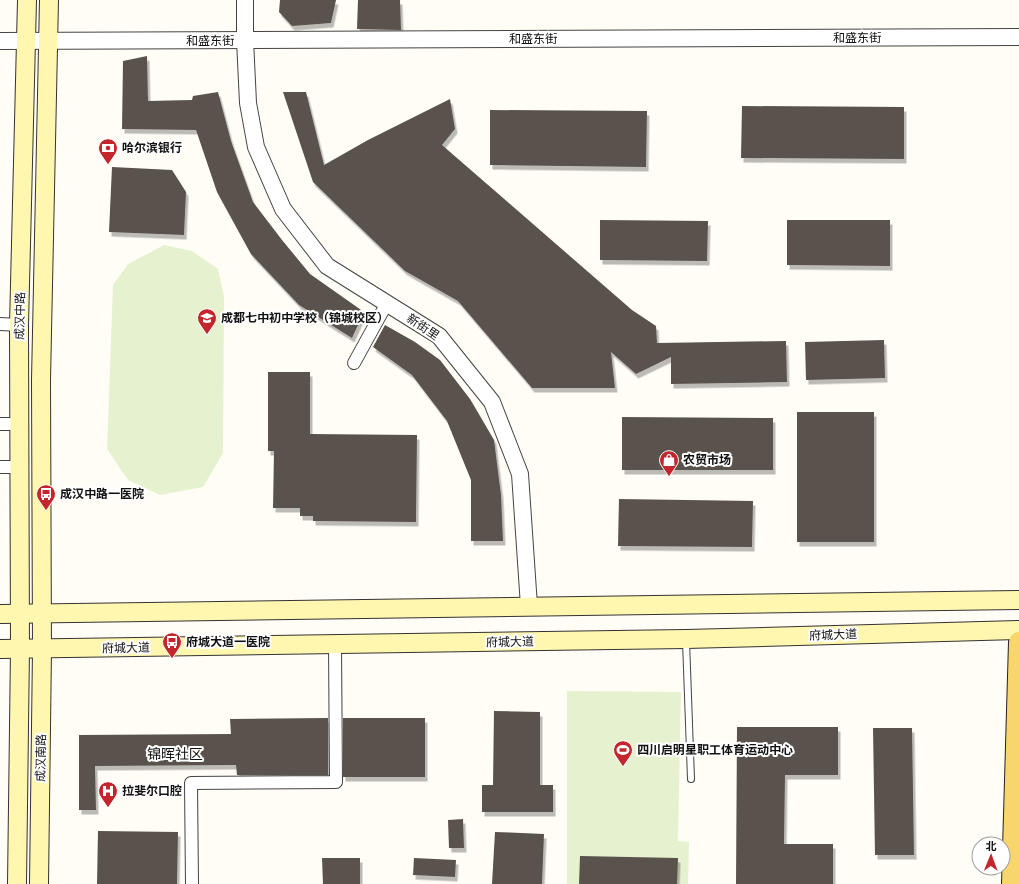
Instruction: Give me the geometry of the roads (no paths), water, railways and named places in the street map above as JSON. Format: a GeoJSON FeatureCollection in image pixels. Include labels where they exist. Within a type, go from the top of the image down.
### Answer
{"type":"FeatureCollection","features":[{"type":"Feature","properties":{"kind":"main road","name":"成汉中路"},"geometry":{"type":"LineString","coordinates":[[20,640],[20,325],[27,0]]}},
{"type":"Feature","properties":{"kind":"main road","name":"成汉中路"},"geometry":{"type":"LineString","coordinates":[[42,622],[41,380],[49,0]]}},
{"type":"Feature","properties":{"kind":"main road"},"geometry":{"type":"LineString","coordinates":[[0,614],[20,614],[42,622],[528,606],[1019,600]]}},
{"type":"Feature","properties":{"kind":"main road","name":"成汉南路"},"geometry":{"type":"LineString","coordinates":[[38,884],[42,622]]}},
{"type":"Feature","properties":{"kind":"main road","name":"府城大道"},"geometry":{"type":"LineString","coordinates":[[0,649],[20,640],[42,649],[686,639],[1019,630]]}},
{"type":"Feature","properties":{"kind":"main road","name":"成汉南路"},"geometry":{"type":"LineString","coordinates":[[17,884],[20,640]]}},
{"type":"Feature","properties":{"kind":"main road"},"geometry":{"type":"LineString","coordinates":[[1012,884],[1019,642]]}},
{"type":"Feature","properties":{"kind":"street","name":"新街里"},"geometry":{"type":"LineString","coordinates":[[246,0],[245,40],[248,103],[256,147],[283,209],[327,266],[439,336],[492,402],[520,474],[528,606]]}},
{"type":"Feature","properties":{"kind":"street","name":"和盛东街"},"geometry":{"type":"LineString","coordinates":[[0,41],[1019,37]]}},
{"type":"Feature","properties":{"kind":"street"},"geometry":{"type":"LineString","coordinates":[[354,363],[387,303]]}},
{"type":"Feature","properties":{"kind":"street"},"geometry":{"type":"LineString","coordinates":[[0,324],[20,325]]}},
{"type":"Feature","properties":{"kind":"street"},"geometry":{"type":"LineString","coordinates":[[0,424],[20,424]]}},
{"type":"Feature","properties":{"kind":"street"},"geometry":{"type":"LineString","coordinates":[[0,467],[20,467]]}},
{"type":"Feature","properties":{"kind":"street"},"geometry":{"type":"LineString","coordinates":[[192,884],[191,783],[336,782],[335,645]]}},
{"type":"Feature","properties":{"kind":"lane"},"geometry":{"type":"LineString","coordinates":[[686,639],[691,779]]}},
{"type":"Feature","properties":{"kind":"place","name":"哈尔滨银行"},"geometry":{"type":"Point","coordinates":[108,165]}},
{"type":"Feature","properties":{"kind":"place","name":"成都七中初中学校（锦城校区）"},"geometry":{"type":"Point","coordinates":[207,335]}},
{"type":"Feature","properties":{"kind":"place","name":"农贸市场"},"geometry":{"type":"Point","coordinates":[669,477]}},
{"type":"Feature","properties":{"kind":"place","name":"成汉中路一医院"},"geometry":{"type":"Point","coordinates":[46,511]}},
{"type":"Feature","properties":{"kind":"place","name":"府城大道一医院"},"geometry":{"type":"Point","coordinates":[172,659]}},
{"type":"Feature","properties":{"kind":"place","name":"四川启明星职工体育运动中心"},"geometry":{"type":"Point","coordinates":[623,767]}},
{"type":"Feature","properties":{"kind":"place","name":"拉斐尔口腔"},"geometry":{"type":"Point","coordinates":[108,808]}},
{"type":"Feature","properties":{"kind":"district","name":"锦晖社区"},"geometry":{"type":"Point","coordinates":[175,754]}}]}
